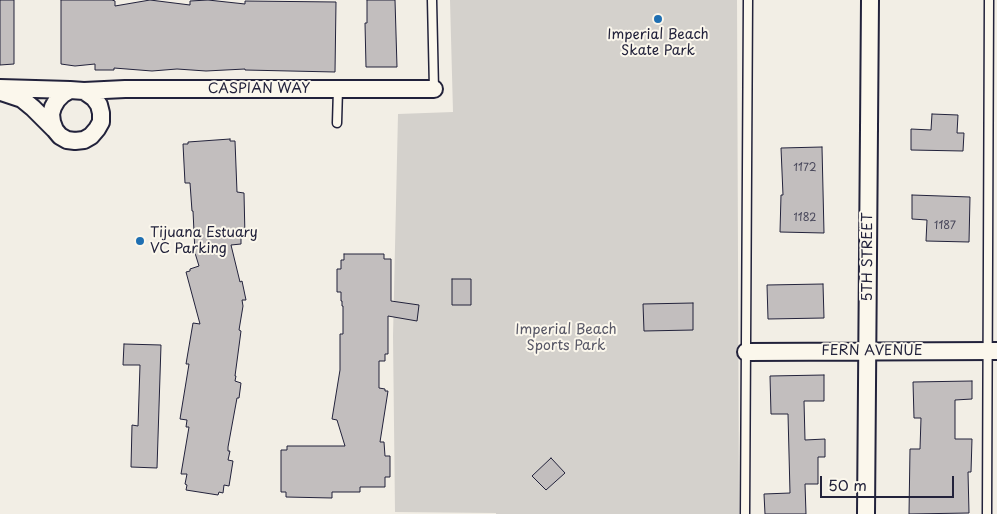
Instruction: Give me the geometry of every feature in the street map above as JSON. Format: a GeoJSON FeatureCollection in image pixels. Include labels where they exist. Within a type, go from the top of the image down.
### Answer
{"type":"FeatureCollection","features":[{"type":"Feature","properties":{"kind":"street","name":"5TH STREET"},"geometry":{"type":"LineString","coordinates":[[866,514],[870,0]]}},
{"type":"Feature","properties":{"kind":"street","name":"CASPIAN WAY"},"geometry":{"type":"LineString","coordinates":[[0,90],[434,89]]}},
{"type":"Feature","properties":{"kind":"street","name":"CASPIAN WAY"},"geometry":{"type":"LineString","coordinates":[[0,90],[22,99],[60,136],[67,140],[75,141],[84,140],[91,136],[101,122],[99,105],[94,98],[77,91]]}},
{"type":"Feature","properties":{"kind":"street"},"geometry":{"type":"LineString","coordinates":[[55,130],[50,114],[52,107],[63,94],[77,91]]}},
{"type":"Feature","properties":{"kind":"street","name":"FERN AVENUE"},"geometry":{"type":"LineString","coordinates":[[746,352],[992,351]]}},
{"type":"Feature","properties":{"kind":"lane"},"geometry":{"type":"LineString","coordinates":[[432,0],[434,89]]}},
{"type":"Feature","properties":{"kind":"lane"},"geometry":{"type":"LineString","coordinates":[[746,514],[748,0]]}},
{"type":"Feature","properties":{"kind":"lane"},"geometry":{"type":"LineString","coordinates":[[987,514],[992,351],[989,0]]}},
{"type":"Feature","properties":{"kind":"lane"},"geometry":{"type":"LineString","coordinates":[[337,123],[338,89]]}},
{"type":"Feature","properties":{"kind":"green space","name":"Imperial Beach Sports Park"},"geometry":{"type":"Polygon","coordinates":[[[450,0],[737,0],[739,514],[395,512],[393,336],[398,114],[453,112],[450,0]]]}},
{"type":"Feature","properties":{"kind":"building"},"geometry":{"type":"Polygon","coordinates":[[[0,0],[14,0],[14,64],[0,65],[0,0]]]}},
{"type":"Feature","properties":{"kind":"building"},"geometry":{"type":"Polygon","coordinates":[[[61,0],[112,0],[115,1],[115,6],[150,0],[190,5],[190,1],[208,0],[245,4],[245,1],[336,2],[335,72],[245,69],[152,71],[114,68],[114,70],[95,70],[95,64],[75,66],[61,64],[61,0]]]}},
{"type":"Feature","properties":{"kind":"building"},"geometry":{"type":"Polygon","coordinates":[[[367,0],[395,0],[397,67],[366,67],[365,23],[367,23],[367,0]]]}},
{"type":"Feature","properties":{"kind":"building"},"geometry":{"type":"Polygon","coordinates":[[[932,114],[958,115],[957,133],[964,133],[963,151],[911,150],[911,129],[931,130],[932,114]]]}},
{"type":"Feature","properties":{"kind":"building"},"geometry":{"type":"Polygon","coordinates":[[[230,139],[230,141],[235,141],[237,192],[244,193],[245,237],[241,237],[241,244],[231,245],[246,300],[242,300],[243,306],[239,330],[241,331],[235,376],[235,381],[241,383],[228,447],[228,451],[230,451],[228,460],[233,461],[229,486],[224,485],[223,493],[219,492],[218,495],[186,490],[187,474],[181,474],[189,427],[186,427],[187,420],[180,419],[189,364],[186,364],[193,323],[200,324],[186,272],[199,266],[195,253],[190,183],[185,183],[183,144],[230,139]]]}},
{"type":"Feature","properties":{"kind":"building"},"geometry":{"type":"Polygon","coordinates":[[[822,147],[824,233],[780,232],[781,195],[783,195],[781,148],[822,147]]]}},
{"type":"Feature","properties":{"kind":"building"},"geometry":{"type":"Polygon","coordinates":[[[912,195],[970,197],[969,242],[926,241],[927,220],[912,219],[912,195]]]}},
{"type":"Feature","properties":{"kind":"building"},"geometry":{"type":"Polygon","coordinates":[[[344,254],[384,254],[384,259],[391,259],[391,301],[419,305],[417,321],[388,316],[388,354],[385,354],[385,361],[379,361],[379,388],[388,391],[380,442],[384,442],[385,456],[390,456],[390,477],[385,477],[385,487],[360,487],[360,492],[332,492],[332,498],[286,497],[286,492],[281,492],[281,450],[287,450],[287,446],[345,446],[337,420],[332,419],[340,370],[340,334],[343,334],[343,306],[341,292],[337,292],[337,269],[341,269],[341,260],[344,260],[344,254]]]}},
{"type":"Feature","properties":{"kind":"building"},"geometry":{"type":"Polygon","coordinates":[[[452,279],[471,279],[471,305],[452,305],[452,279]]]}},
{"type":"Feature","properties":{"kind":"building"},"geometry":{"type":"Polygon","coordinates":[[[823,284],[824,318],[768,319],[767,285],[823,284]]]}},
{"type":"Feature","properties":{"kind":"building"},"geometry":{"type":"Polygon","coordinates":[[[693,303],[693,330],[644,331],[643,304],[693,303]]]}},
{"type":"Feature","properties":{"kind":"building"},"geometry":{"type":"Polygon","coordinates":[[[124,344],[161,345],[157,468],[131,467],[132,425],[138,426],[140,365],[123,365],[124,344]]]}},
{"type":"Feature","properties":{"kind":"building"},"geometry":{"type":"Polygon","coordinates":[[[824,375],[824,401],[804,401],[805,440],[825,439],[825,457],[818,457],[818,484],[805,484],[806,514],[765,514],[764,494],[790,493],[788,414],[771,414],[770,376],[824,375]]]}},
{"type":"Feature","properties":{"kind":"building"},"geometry":{"type":"Polygon","coordinates":[[[972,381],[972,399],[955,400],[955,439],[972,439],[971,472],[968,472],[969,513],[909,514],[910,449],[920,449],[921,418],[914,418],[913,382],[972,381]]]}},
{"type":"Feature","properties":{"kind":"building"},"geometry":{"type":"Polygon","coordinates":[[[551,458],[565,473],[546,490],[532,476],[551,458]]]}},
{"type":"Feature","properties":{"kind":"place","name":"Imperial Beach Skate Park"},"geometry":{"type":"Point","coordinates":[658,19]}},
{"type":"Feature","properties":{"kind":"place","name":"Tijuana Estuary VC Parking"},"geometry":{"type":"Point","coordinates":[140,241]}}]}
